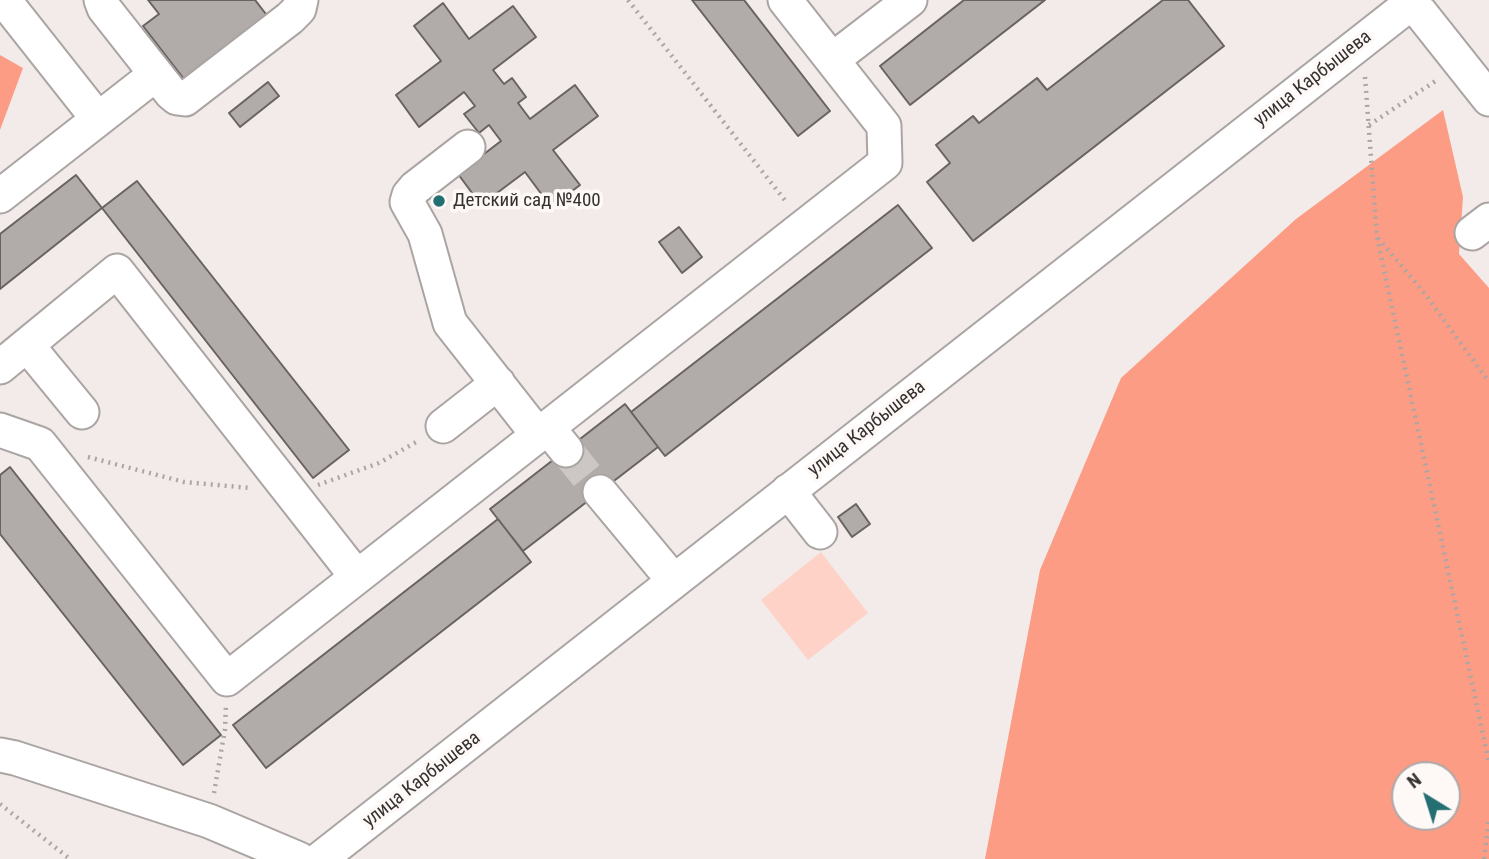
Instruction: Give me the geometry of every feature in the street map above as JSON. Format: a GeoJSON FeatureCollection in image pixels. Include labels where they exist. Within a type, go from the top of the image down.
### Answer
{"type":"FeatureCollection","features":[{"type":"Feature","properties":{"kind":"street"},"geometry":{"type":"LineString","coordinates":[[5,0],[98,119]]}},
{"type":"Feature","properties":{"kind":"street"},"geometry":{"type":"LineString","coordinates":[[101,0],[104,8],[156,74],[177,98],[185,99],[290,18],[299,9],[301,0]]}},
{"type":"Feature","properties":{"kind":"street"},"geometry":{"type":"LineString","coordinates":[[0,430],[40,444],[227,679],[357,577],[550,437],[805,226],[886,163],[884,126],[785,0]]}},
{"type":"Feature","properties":{"kind":"street"},"geometry":{"type":"LineString","coordinates":[[832,60],[910,0]]}},
{"type":"Feature","properties":{"kind":"street"},"geometry":{"type":"LineString","coordinates":[[1392,13],[1461,64],[1489,99]]}},
{"type":"Feature","properties":{"kind":"street","name":"улица Карбышева"},"geometry":{"type":"LineString","coordinates":[[320,859],[1392,13]]}},
{"type":"Feature","properties":{"kind":"street"},"geometry":{"type":"LineString","coordinates":[[0,196],[156,74]]}},
{"type":"Feature","properties":{"kind":"street"},"geometry":{"type":"LineString","coordinates":[[468,147],[415,188],[407,202],[425,234],[450,323],[498,383],[550,437]]}},
{"type":"Feature","properties":{"kind":"street"},"geometry":{"type":"LineString","coordinates":[[0,368],[117,271],[357,577]]}},
{"type":"Feature","properties":{"kind":"street"},"geometry":{"type":"LineString","coordinates":[[27,345],[82,412]]}},
{"type":"Feature","properties":{"kind":"street"},"geometry":{"type":"LineString","coordinates":[[443,426],[498,383]]}},
{"type":"Feature","properties":{"kind":"street"},"geometry":{"type":"LineString","coordinates":[[788,491],[820,531]]}},
{"type":"Feature","properties":{"kind":"street"},"geometry":{"type":"LineString","coordinates":[[600,492],[674,581]]}},
{"type":"Feature","properties":{"kind":"street"},"geometry":{"type":"LineString","coordinates":[[5,757],[209,821],[299,859]]}},
{"type":"Feature","properties":{"kind":"path"},"geometry":{"type":"LineString","coordinates":[[628,0],[805,226]]}},
{"type":"Feature","properties":{"kind":"path"},"geometry":{"type":"LineString","coordinates":[[1392,13],[1368,125],[1377,237],[1489,764]]}},
{"type":"Feature","properties":{"kind":"path"},"geometry":{"type":"LineString","coordinates":[[1368,125],[1461,64]]}},
{"type":"Feature","properties":{"kind":"path"},"geometry":{"type":"LineString","coordinates":[[1377,237],[1425,294],[1489,382]]}},
{"type":"Feature","properties":{"kind":"path"},"geometry":{"type":"LineString","coordinates":[[209,821],[225,729],[227,679]]}},
{"type":"Feature","properties":{"kind":"path"},"geometry":{"type":"LineString","coordinates":[[0,803],[70,859]]}},
{"type":"Feature","properties":{"kind":"path"},"geometry":{"type":"LineString","coordinates":[[1484,859],[1489,818]]}},
{"type":"Feature","properties":{"kind":"shaded area"},"geometry":{"type":"Polygon","coordinates":[[[0,55],[23,68],[0,130],[0,55]]]}},
{"type":"Feature","properties":{"kind":"shaded area"},"geometry":{"type":"Polygon","coordinates":[[[1443,110],[1463,197],[1459,254],[1489,288],[1489,859],[985,859],[1040,570],[1121,378],[1296,219],[1443,110]]]}},
{"type":"Feature","properties":{"kind":"shaded area"},"geometry":{"type":"Polygon","coordinates":[[[821,552],[868,613],[808,660],[761,600],[821,552]]]}},
{"type":"Feature","properties":{"kind":"building"},"geometry":{"type":"Polygon","coordinates":[[[148,0],[255,0],[269,18],[187,83],[143,26],[159,14],[148,0]]]}},
{"type":"Feature","properties":{"kind":"building"},"geometry":{"type":"Polygon","coordinates":[[[692,0],[744,0],[830,111],[798,136],[692,0]]]}},
{"type":"Feature","properties":{"kind":"building"},"geometry":{"type":"Polygon","coordinates":[[[964,0],[1045,0],[910,105],[880,66],[964,0]]]}},
{"type":"Feature","properties":{"kind":"building"},"geometry":{"type":"Polygon","coordinates":[[[1163,0],[1188,0],[1224,46],[973,241],[927,182],[950,163],[936,145],[973,116],[979,123],[1037,78],[1047,90],[1163,0]]]}},
{"type":"Feature","properties":{"kind":"building"},"geometry":{"type":"Polygon","coordinates":[[[443,3],[469,39],[513,6],[536,37],[493,70],[504,84],[512,78],[526,97],[518,103],[530,119],[575,85],[598,116],[553,150],[580,185],[551,207],[525,172],[481,205],[458,174],[501,141],[489,125],[479,133],[464,114],[475,106],[464,92],[419,127],[396,95],[441,61],[414,26],[443,3]]]}},
{"type":"Feature","properties":{"kind":"building"},"geometry":{"type":"Polygon","coordinates":[[[268,82],[279,96],[240,127],[229,113],[268,82]]]}},
{"type":"Feature","properties":{"kind":"building"},"geometry":{"type":"Polygon","coordinates":[[[76,175],[102,208],[0,289],[0,234],[76,175]]]}},
{"type":"Feature","properties":{"kind":"building"},"geometry":{"type":"Polygon","coordinates":[[[137,181],[349,450],[313,478],[102,208],[137,181]]]}},
{"type":"Feature","properties":{"kind":"building"},"geometry":{"type":"Polygon","coordinates":[[[898,205],[932,248],[665,456],[631,412],[898,205]]]}},
{"type":"Feature","properties":{"kind":"building"},"geometry":{"type":"Polygon","coordinates":[[[679,227],[702,257],[682,273],[659,242],[679,227]]]}},
{"type":"Feature","properties":{"kind":"building"},"geometry":{"type":"Polygon","coordinates":[[[625,404],[658,447],[523,551],[490,509],[625,404]]]}},
{"type":"Feature","properties":{"kind":"building"},"geometry":{"type":"Polygon","coordinates":[[[10,467],[221,735],[183,765],[0,534],[0,475],[10,467]]]}},
{"type":"Feature","properties":{"kind":"building"},"geometry":{"type":"Polygon","coordinates":[[[856,504],[870,524],[852,537],[838,517],[856,504]]]}},
{"type":"Feature","properties":{"kind":"building"},"geometry":{"type":"Polygon","coordinates":[[[498,519],[531,562],[266,768],[233,725],[498,519]]]}},
{"type":"Feature","properties":{"kind":"tunnel"},"geometry":{"type":"LineString","coordinates":[[566,450],[600,492]]}},
{"type":"Feature","properties":{"kind":"place","name":"Детский сад №400"},"geometry":{"type":"Point","coordinates":[439,201]}}]}
